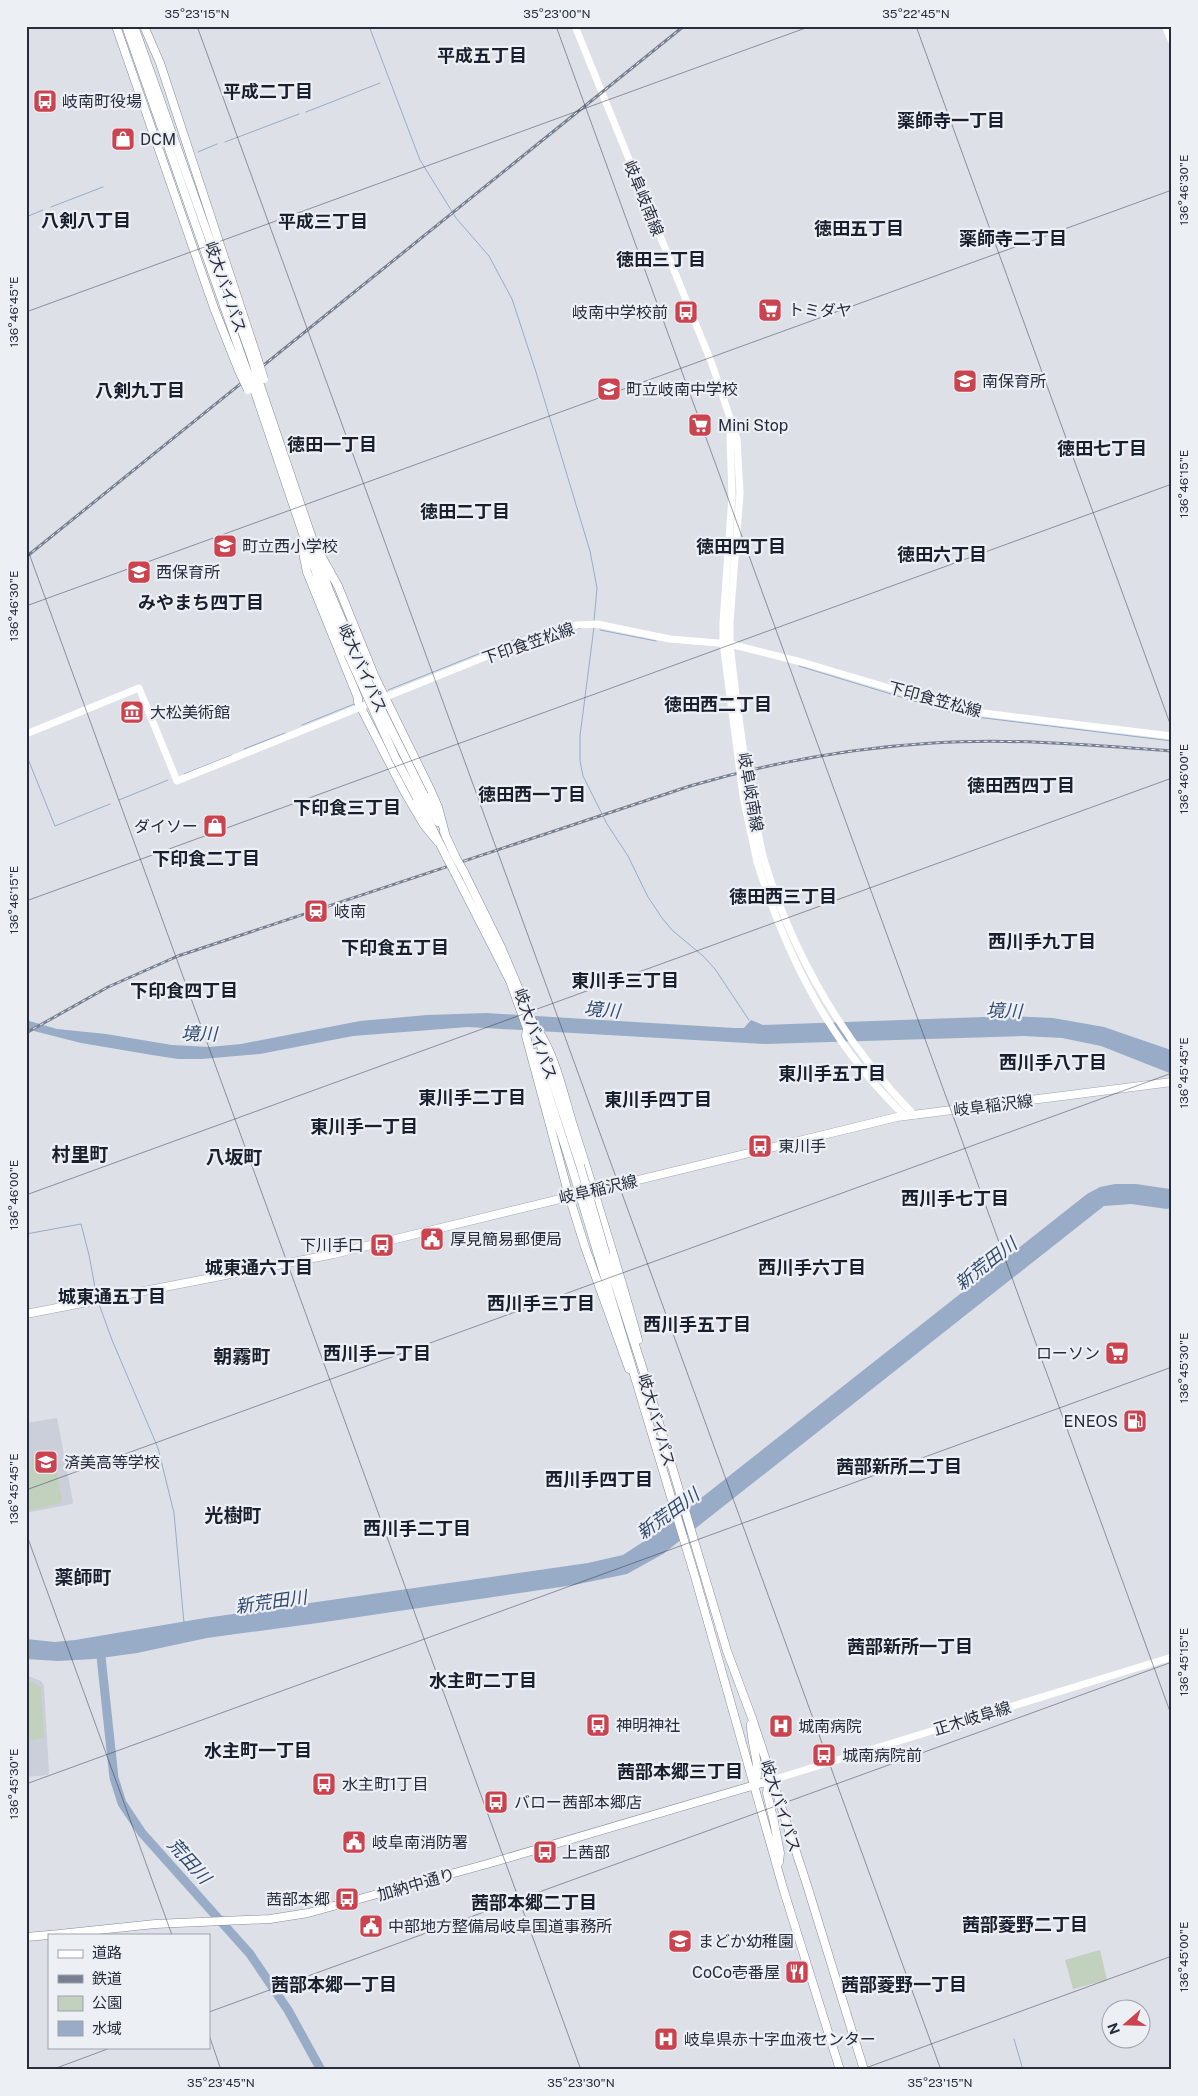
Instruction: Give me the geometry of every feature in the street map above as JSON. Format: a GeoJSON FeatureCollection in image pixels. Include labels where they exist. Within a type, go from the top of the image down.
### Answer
{"type":"FeatureCollection","features":[{"type":"Feature","properties":{"kind":"main road"},"geometry":{"type":"LineString","coordinates":[[116,26],[214,308],[242,368]]}},
{"type":"Feature","properties":{"kind":"main road","name":"岐大バイパス"},"geometry":{"type":"LineString","coordinates":[[126,26],[212,259],[254,356],[256,384],[290,487],[304,538],[351,652],[373,693],[421,797],[438,842],[451,857],[460,874],[535,1027],[778,1868],[840,2070]]}},
{"type":"Feature","properties":{"kind":"main road","name":"岐大バイパス"},"geometry":{"type":"LineString","coordinates":[[134,26],[212,259],[242,368],[256,384]]}},
{"type":"Feature","properties":{"kind":"main road"},"geometry":{"type":"LineString","coordinates":[[144,26],[160,63],[254,356]]}},
{"type":"Feature","properties":{"kind":"main road","name":"岐阜岐南線"},"geometry":{"type":"LineString","coordinates":[[575,26],[712,364],[737,439],[740,493],[726,643],[760,861],[784,940],[824,1016],[872,1080],[905,1116]]}},
{"type":"Feature","properties":{"kind":"main road"},"geometry":{"type":"LineString","coordinates":[[1165,26],[1172,42]]}},
{"type":"Feature","properties":{"kind":"main road"},"geometry":{"type":"LineString","coordinates":[[256,384],[280,478],[290,487]]}},
{"type":"Feature","properties":{"kind":"main road","name":"岐大バイパス"},"geometry":{"type":"LineString","coordinates":[[290,487],[313,541],[351,652]]}},
{"type":"Feature","properties":{"kind":"main road"},"geometry":{"type":"LineString","coordinates":[[304,538],[302,548],[307,572],[361,708],[375,732],[421,797]]}},
{"type":"Feature","properties":{"kind":"main road"},"geometry":{"type":"LineString","coordinates":[[313,541],[338,586],[374,675],[386,698],[401,734],[421,797]]}},
{"type":"Feature","properties":{"kind":"main road","name":"下印食笠松線"},"geometry":{"type":"LineString","coordinates":[[26,734],[139,688],[177,781],[542,634],[594,624],[670,639],[726,643],[804,663],[967,711],[1172,736]]}},
{"type":"Feature","properties":{"kind":"main road","name":"岐大バイパス"},"geometry":{"type":"LineString","coordinates":[[421,797],[446,837],[451,857]]}},
{"type":"Feature","properties":{"kind":"main road","name":"岐阜岐南線"},"geometry":{"type":"LineString","coordinates":[[760,861],[793,940],[816,986],[852,1042],[874,1071],[914,1114]]}},
{"type":"Feature","properties":{"kind":"main road","name":"岐大バイパス"},"geometry":{"type":"LineString","coordinates":[[513,981],[526,1028],[548,1069]]}},
{"type":"Feature","properties":{"kind":"main road"},"geometry":{"type":"LineString","coordinates":[[526,1028],[526,1036],[569,1196],[627,1366],[636,1379]]}},
{"type":"Feature","properties":{"kind":"main road"},"geometry":{"type":"LineString","coordinates":[[548,1069],[594,1190],[611,1242],[642,1353],[645,1376]]}},
{"type":"Feature","properties":{"kind":"main road","name":"岐阜稲沢線"},"geometry":{"type":"LineString","coordinates":[[26,1314],[334,1254],[914,1114],[1172,1082]]}},
{"type":"Feature","properties":{"kind":"main road","name":"岐大バイパス"},"geometry":{"type":"LineString","coordinates":[[576,1167],[645,1376],[721,1632],[752,1718],[806,1882],[864,2070]]}},
{"type":"Feature","properties":{"kind":"main road","name":"正木岐阜線"},"geometry":{"type":"LineString","coordinates":[[772,1780],[1172,1657]]}},
{"type":"Feature","properties":{"kind":"main road"},"geometry":{"type":"LineString","coordinates":[[752,1718],[751,1736],[758,1772],[754,1785]]}},
{"type":"Feature","properties":{"kind":"main road"},"geometry":{"type":"LineString","coordinates":[[772,1780],[768,1784],[766,1793],[773,1814],[780,1853],[778,1868]]}},
{"type":"Feature","properties":{"kind":"main road","name":"加納中通り"},"geometry":{"type":"LineString","coordinates":[[59,1934],[155,1924],[270,1919],[308,1913],[538,1850],[772,1780]]}},
{"type":"Feature","properties":{"kind":"main road","name":"加納中通り"},"geometry":{"type":"LineString","coordinates":[[26,1937],[48,1935]]}},
{"type":"Feature","properties":{"kind":"shaded area","name":"済美高等学校"},"geometry":{"type":"Polygon","coordinates":[[[57,1418],[73,1502],[72,1504],[26,1513],[26,1423],[57,1418]]]}},
{"type":"Feature","properties":{"kind":"shaded area"},"geometry":{"type":"Polygon","coordinates":[[[26,1675],[41,1681],[44,1686],[48,1775],[26,1777],[26,1675]]]}},
{"type":"Feature","properties":{"kind":"green space"},"geometry":{"type":"Polygon","coordinates":[[[53,1452],[62,1500],[59,1504],[26,1511],[26,1473],[30,1472],[32,1456],[53,1452]]]}},
{"type":"Feature","properties":{"kind":"green space"},"geometry":{"type":"Polygon","coordinates":[[[26,1679],[41,1687],[44,1738],[26,1741],[26,1679]]]}},
{"type":"Feature","properties":{"kind":"green space"},"geometry":{"type":"Polygon","coordinates":[[[1100,1950],[1107,1980],[1073,1989],[1065,1960],[1100,1950]]]}},
{"type":"Feature","properties":{"kind":"water"},"geometry":{"type":"Polygon","coordinates":[[[486,1013],[734,1028],[744,1028],[751,1020],[763,1025],[1011,1016],[1053,1018],[1104,1027],[1168,1049],[1172,1051],[1172,1074],[1101,1046],[1062,1038],[1023,1036],[766,1044],[468,1027],[353,1036],[260,1054],[178,1059],[81,1043],[26,1029],[26,1020],[57,1029],[106,1034],[172,1045],[209,1047],[241,1044],[360,1021],[427,1015],[486,1013]]]}},
{"type":"Feature","properties":{"kind":"water"},"geometry":{"type":"Polygon","coordinates":[[[1115,1184],[1136,1184],[1170,1189],[1172,1192],[1172,1207],[1167,1209],[1131,1204],[1104,1206],[663,1554],[627,1574],[574,1585],[207,1638],[137,1653],[94,1659],[58,1661],[26,1659],[26,1639],[55,1642],[75,1640],[205,1618],[588,1563],[623,1555],[658,1532],[1087,1194],[1100,1187],[1115,1184]]]}},
{"type":"Feature","properties":{"kind":"waterway"},"geometry":{"type":"LineString","coordinates":[[369,26],[420,160],[456,218],[489,256],[512,299],[590,551],[597,588],[594,621]]}},
{"type":"Feature","properties":{"kind":"waterway"},"geometry":{"type":"LineString","coordinates":[[306,112],[380,83]]}},
{"type":"Feature","properties":{"kind":"waterway"},"geometry":{"type":"LineString","coordinates":[[225,142],[299,114]]}},
{"type":"Feature","properties":{"kind":"waterway"},"geometry":{"type":"LineString","coordinates":[[198,152],[217,144]]}},
{"type":"Feature","properties":{"kind":"waterway"},"geometry":{"type":"LineString","coordinates":[[51,207],[103,187]]}},
{"type":"Feature","properties":{"kind":"waterway"},"geometry":{"type":"LineString","coordinates":[[26,217],[43,210]]}},
{"type":"Feature","properties":{"kind":"waterway"},"geometry":{"type":"LineString","coordinates":[[544,629],[554,627]]}},
{"type":"Feature","properties":{"kind":"waterway"},"geometry":{"type":"LineString","coordinates":[[594,627],[580,736],[580,761],[583,776],[607,824],[628,856],[648,897],[662,918],[672,930],[703,956],[715,969],[749,1020]]}},
{"type":"Feature","properties":{"kind":"waterway"},"geometry":{"type":"LineString","coordinates":[[570,630],[581,628]]}},
{"type":"Feature","properties":{"kind":"waterway"},"geometry":{"type":"LineString","coordinates":[[600,630],[656,641]]}},
{"type":"Feature","properties":{"kind":"waterway"},"geometry":{"type":"LineString","coordinates":[[388,690],[521,637]]}},
{"type":"Feature","properties":{"kind":"waterway"},"geometry":{"type":"LineString","coordinates":[[799,666],[950,712],[976,717],[1172,741]]}},
{"type":"Feature","properties":{"kind":"waterway"},"geometry":{"type":"LineString","coordinates":[[302,725],[354,704]]}},
{"type":"Feature","properties":{"kind":"waterway"},"geometry":{"type":"LineString","coordinates":[[244,749],[285,733]]}},
{"type":"Feature","properties":{"kind":"waterway"},"geometry":{"type":"LineString","coordinates":[[26,754],[55,826],[110,804]]}},
{"type":"Feature","properties":{"kind":"waterway"},"geometry":{"type":"LineString","coordinates":[[184,774],[232,755]]}},
{"type":"Feature","properties":{"kind":"waterway"},"geometry":{"type":"LineString","coordinates":[[119,800],[168,780]]}},
{"type":"Feature","properties":{"kind":"waterway"},"geometry":{"type":"LineString","coordinates":[[26,1234],[81,1224],[97,1298]]}},
{"type":"Feature","properties":{"kind":"waterway"},"geometry":{"type":"LineString","coordinates":[[99,1304],[112,1340],[158,1448],[174,1513],[184,1623]]}},
{"type":"Feature","properties":{"kind":"waterway","name":"荒田川"},"geometry":{"type":"LineString","coordinates":[[100,1647],[114,1778],[122,1803],[142,1833],[250,1954],[288,2010],[321,2070]]}},
{"type":"Feature","properties":{"kind":"waterway","name":"荒田川"},"geometry":{"type":"LineString","coordinates":[[1014,2039],[1023,2070]]}},
{"type":"Feature","properties":{"kind":"railway"},"geometry":{"type":"LineString","coordinates":[[26,557],[684,26]]}},
{"type":"Feature","properties":{"kind":"railway"},"geometry":{"type":"LineString","coordinates":[[26,1033],[108,987],[178,956],[690,786],[750,770],[840,753],[933,743],[1023,742],[1172,751]]}},
{"type":"Feature","properties":{"kind":"place","name":"岐南町役場"},"geometry":{"type":"Point","coordinates":[45,101]}},
{"type":"Feature","properties":{"kind":"place","name":"DCM"},"geometry":{"type":"Point","coordinates":[123,139]}},
{"type":"Feature","properties":{"kind":"place","name":"トミダヤ"},"geometry":{"type":"Point","coordinates":[770,310]}},
{"type":"Feature","properties":{"kind":"place","name":"岐南中学校前"},"geometry":{"type":"Point","coordinates":[686,312]}},
{"type":"Feature","properties":{"kind":"place","name":"南保育所"},"geometry":{"type":"Point","coordinates":[965,381]}},
{"type":"Feature","properties":{"kind":"place","name":"町立岐南中学校"},"geometry":{"type":"Point","coordinates":[609,389]}},
{"type":"Feature","properties":{"kind":"place","name":"Mini Stop"},"geometry":{"type":"Point","coordinates":[700,425]}},
{"type":"Feature","properties":{"kind":"place","name":"町立西小学校"},"geometry":{"type":"Point","coordinates":[225,546]}},
{"type":"Feature","properties":{"kind":"place","name":"西保育所"},"geometry":{"type":"Point","coordinates":[139,572]}},
{"type":"Feature","properties":{"kind":"place","name":"大松美術館"},"geometry":{"type":"Point","coordinates":[132,712]}},
{"type":"Feature","properties":{"kind":"place","name":"ダイソー"},"geometry":{"type":"Point","coordinates":[215,826]}},
{"type":"Feature","properties":{"kind":"place","name":"岐南"},"geometry":{"type":"Point","coordinates":[316,911]}},
{"type":"Feature","properties":{"kind":"place","name":"東川手"},"geometry":{"type":"Point","coordinates":[760,1146]}},
{"type":"Feature","properties":{"kind":"place","name":"厚見簡易郵便局"},"geometry":{"type":"Point","coordinates":[432,1239]}},
{"type":"Feature","properties":{"kind":"place","name":"下川手口"},"geometry":{"type":"Point","coordinates":[382,1245]}},
{"type":"Feature","properties":{"kind":"place","name":"ローソン"},"geometry":{"type":"Point","coordinates":[1117,1353]}},
{"type":"Feature","properties":{"kind":"place","name":"ENEOS"},"geometry":{"type":"Point","coordinates":[1135,1421]}},
{"type":"Feature","properties":{"kind":"place","name":"済美高等学校"},"geometry":{"type":"Point","coordinates":[46,1462]}},
{"type":"Feature","properties":{"kind":"place","name":"神明神社"},"geometry":{"type":"Point","coordinates":[598,1725]}},
{"type":"Feature","properties":{"kind":"place","name":"城南病院"},"geometry":{"type":"Point","coordinates":[781,1726]}},
{"type":"Feature","properties":{"kind":"place","name":"城南病院前"},"geometry":{"type":"Point","coordinates":[824,1755]}},
{"type":"Feature","properties":{"kind":"place","name":"水主町1丁目"},"geometry":{"type":"Point","coordinates":[324,1784]}},
{"type":"Feature","properties":{"kind":"place","name":"バロー茜部本郷店"},"geometry":{"type":"Point","coordinates":[496,1802]}},
{"type":"Feature","properties":{"kind":"place","name":"岐阜南消防署"},"geometry":{"type":"Point","coordinates":[354,1842]}},
{"type":"Feature","properties":{"kind":"place","name":"上茜部"},"geometry":{"type":"Point","coordinates":[545,1852]}},
{"type":"Feature","properties":{"kind":"place","name":"茜部本郷"},"geometry":{"type":"Point","coordinates":[347,1899]}},
{"type":"Feature","properties":{"kind":"place","name":"中部地方整備局岐阜国道事務所"},"geometry":{"type":"Point","coordinates":[371,1926]}},
{"type":"Feature","properties":{"kind":"place","name":"まどか幼稚園"},"geometry":{"type":"Point","coordinates":[680,1941]}},
{"type":"Feature","properties":{"kind":"place","name":"CoCo壱番屋"},"geometry":{"type":"Point","coordinates":[797,1972]}},
{"type":"Feature","properties":{"kind":"place","name":"岐阜県赤十字血液センター"},"geometry":{"type":"Point","coordinates":[666,2039]}},
{"type":"Feature","properties":{"kind":"district","name":"平成五丁目"},"geometry":{"type":"Point","coordinates":[482,56]}},
{"type":"Feature","properties":{"kind":"district","name":"平成二丁目"},"geometry":{"type":"Point","coordinates":[268,92]}},
{"type":"Feature","properties":{"kind":"district","name":"薬師寺一丁目"},"geometry":{"type":"Point","coordinates":[951,121]}},
{"type":"Feature","properties":{"kind":"district","name":"八剣八丁目"},"geometry":{"type":"Point","coordinates":[86,221]}},
{"type":"Feature","properties":{"kind":"district","name":"平成三丁目"},"geometry":{"type":"Point","coordinates":[323,222]}},
{"type":"Feature","properties":{"kind":"district","name":"徳田五丁目"},"geometry":{"type":"Point","coordinates":[859,229]}},
{"type":"Feature","properties":{"kind":"district","name":"薬師寺二丁目"},"geometry":{"type":"Point","coordinates":[1013,239]}},
{"type":"Feature","properties":{"kind":"district","name":"徳田三丁目"},"geometry":{"type":"Point","coordinates":[661,260]}},
{"type":"Feature","properties":{"kind":"district","name":"八剣九丁目"},"geometry":{"type":"Point","coordinates":[140,391]}},
{"type":"Feature","properties":{"kind":"district","name":"徳田一丁目"},"geometry":{"type":"Point","coordinates":[332,445]}},
{"type":"Feature","properties":{"kind":"district","name":"徳田七丁目"},"geometry":{"type":"Point","coordinates":[1102,449]}},
{"type":"Feature","properties":{"kind":"district","name":"徳田二丁目"},"geometry":{"type":"Point","coordinates":[465,512]}},
{"type":"Feature","properties":{"kind":"district","name":"徳田四丁目"},"geometry":{"type":"Point","coordinates":[741,547]}},
{"type":"Feature","properties":{"kind":"district","name":"徳田六丁目"},"geometry":{"type":"Point","coordinates":[942,555]}},
{"type":"Feature","properties":{"kind":"district","name":"みやまち四丁目"},"geometry":{"type":"Point","coordinates":[201,603]}},
{"type":"Feature","properties":{"kind":"district","name":"徳田西二丁目"},"geometry":{"type":"Point","coordinates":[718,705]}},
{"type":"Feature","properties":{"kind":"district","name":"徳田西四丁目"},"geometry":{"type":"Point","coordinates":[1021,786]}},
{"type":"Feature","properties":{"kind":"district","name":"徳田西一丁目"},"geometry":{"type":"Point","coordinates":[532,795]}},
{"type":"Feature","properties":{"kind":"district","name":"下印食三丁目"},"geometry":{"type":"Point","coordinates":[347,808]}},
{"type":"Feature","properties":{"kind":"district","name":"下印食二丁目"},"geometry":{"type":"Point","coordinates":[206,859]}},
{"type":"Feature","properties":{"kind":"district","name":"徳田西三丁目"},"geometry":{"type":"Point","coordinates":[783,897]}},
{"type":"Feature","properties":{"kind":"district","name":"西川手九丁目"},"geometry":{"type":"Point","coordinates":[1042,942]}},
{"type":"Feature","properties":{"kind":"district","name":"下印食五丁目"},"geometry":{"type":"Point","coordinates":[395,948]}},
{"type":"Feature","properties":{"kind":"district","name":"東川手三丁目"},"geometry":{"type":"Point","coordinates":[625,981]}},
{"type":"Feature","properties":{"kind":"district","name":"下印食四丁目"},"geometry":{"type":"Point","coordinates":[184,991]}},
{"type":"Feature","properties":{"kind":"district","name":"西川手八丁目"},"geometry":{"type":"Point","coordinates":[1053,1063]}},
{"type":"Feature","properties":{"kind":"district","name":"東川手五丁目"},"geometry":{"type":"Point","coordinates":[832,1074]}},
{"type":"Feature","properties":{"kind":"district","name":"東川手二丁目"},"geometry":{"type":"Point","coordinates":[472,1098]}},
{"type":"Feature","properties":{"kind":"district","name":"東川手四丁目"},"geometry":{"type":"Point","coordinates":[658,1100]}},
{"type":"Feature","properties":{"kind":"district","name":"東川手一丁目"},"geometry":{"type":"Point","coordinates":[364,1127]}},
{"type":"Feature","properties":{"kind":"district","name":"村里町"},"geometry":{"type":"Point","coordinates":[80,1154]}},
{"type":"Feature","properties":{"kind":"district","name":"八坂町"},"geometry":{"type":"Point","coordinates":[234,1157]}},
{"type":"Feature","properties":{"kind":"district","name":"西川手七丁目"},"geometry":{"type":"Point","coordinates":[955,1199]}},
{"type":"Feature","properties":{"kind":"district","name":"城東通六丁目"},"geometry":{"type":"Point","coordinates":[259,1268]}},
{"type":"Feature","properties":{"kind":"district","name":"西川手六丁目"},"geometry":{"type":"Point","coordinates":[812,1268]}},
{"type":"Feature","properties":{"kind":"district","name":"城東通五丁目"},"geometry":{"type":"Point","coordinates":[112,1297]}},
{"type":"Feature","properties":{"kind":"district","name":"西川手三丁目"},"geometry":{"type":"Point","coordinates":[541,1304]}},
{"type":"Feature","properties":{"kind":"district","name":"西川手五丁目"},"geometry":{"type":"Point","coordinates":[697,1325]}},
{"type":"Feature","properties":{"kind":"district","name":"西川手一丁目"},"geometry":{"type":"Point","coordinates":[377,1354]}},
{"type":"Feature","properties":{"kind":"district","name":"朝霧町"},"geometry":{"type":"Point","coordinates":[242,1356]}},
{"type":"Feature","properties":{"kind":"district","name":"茜部新所二丁目"},"geometry":{"type":"Point","coordinates":[899,1467]}},
{"type":"Feature","properties":{"kind":"district","name":"西川手四丁目"},"geometry":{"type":"Point","coordinates":[599,1480]}},
{"type":"Feature","properties":{"kind":"district","name":"光樹町"},"geometry":{"type":"Point","coordinates":[233,1515]}},
{"type":"Feature","properties":{"kind":"district","name":"西川手二丁目"},"geometry":{"type":"Point","coordinates":[417,1529]}},
{"type":"Feature","properties":{"kind":"district","name":"薬師町"},"geometry":{"type":"Point","coordinates":[83,1577]}},
{"type":"Feature","properties":{"kind":"district","name":"茜部新所一丁目"},"geometry":{"type":"Point","coordinates":[910,1647]}},
{"type":"Feature","properties":{"kind":"district","name":"水主町二丁目"},"geometry":{"type":"Point","coordinates":[483,1681]}},
{"type":"Feature","properties":{"kind":"district","name":"水主町一丁目"},"geometry":{"type":"Point","coordinates":[258,1751]}},
{"type":"Feature","properties":{"kind":"district","name":"茜部本郷三丁目"},"geometry":{"type":"Point","coordinates":[680,1772]}},
{"type":"Feature","properties":{"kind":"district","name":"茜部本郷二丁目"},"geometry":{"type":"Point","coordinates":[534,1903]}},
{"type":"Feature","properties":{"kind":"district","name":"茜部菱野二丁目"},"geometry":{"type":"Point","coordinates":[1025,1925]}},
{"type":"Feature","properties":{"kind":"district","name":"茜部本郷一丁目"},"geometry":{"type":"Point","coordinates":[334,1985]}},
{"type":"Feature","properties":{"kind":"district","name":"茜部菱野一丁目"},"geometry":{"type":"Point","coordinates":[904,1985]}},
{"type":"Feature","properties":{"kind":"water label","name":"境川"},"geometry":{"type":"Point","coordinates":[602,1010]}},
{"type":"Feature","properties":{"kind":"water label","name":"境川"},"geometry":{"type":"Point","coordinates":[1004,1011]}},
{"type":"Feature","properties":{"kind":"water label","name":"境川"},"geometry":{"type":"Point","coordinates":[199,1034]}},
{"type":"Feature","properties":{"kind":"water label","name":"新荒田川"},"geometry":{"type":"Point","coordinates":[986,1264]}},
{"type":"Feature","properties":{"kind":"water label","name":"新荒田川"},"geometry":{"type":"Point","coordinates":[668,1514]}},
{"type":"Feature","properties":{"kind":"water label","name":"新荒田川"},"geometry":{"type":"Point","coordinates":[271,1602]}}]}
